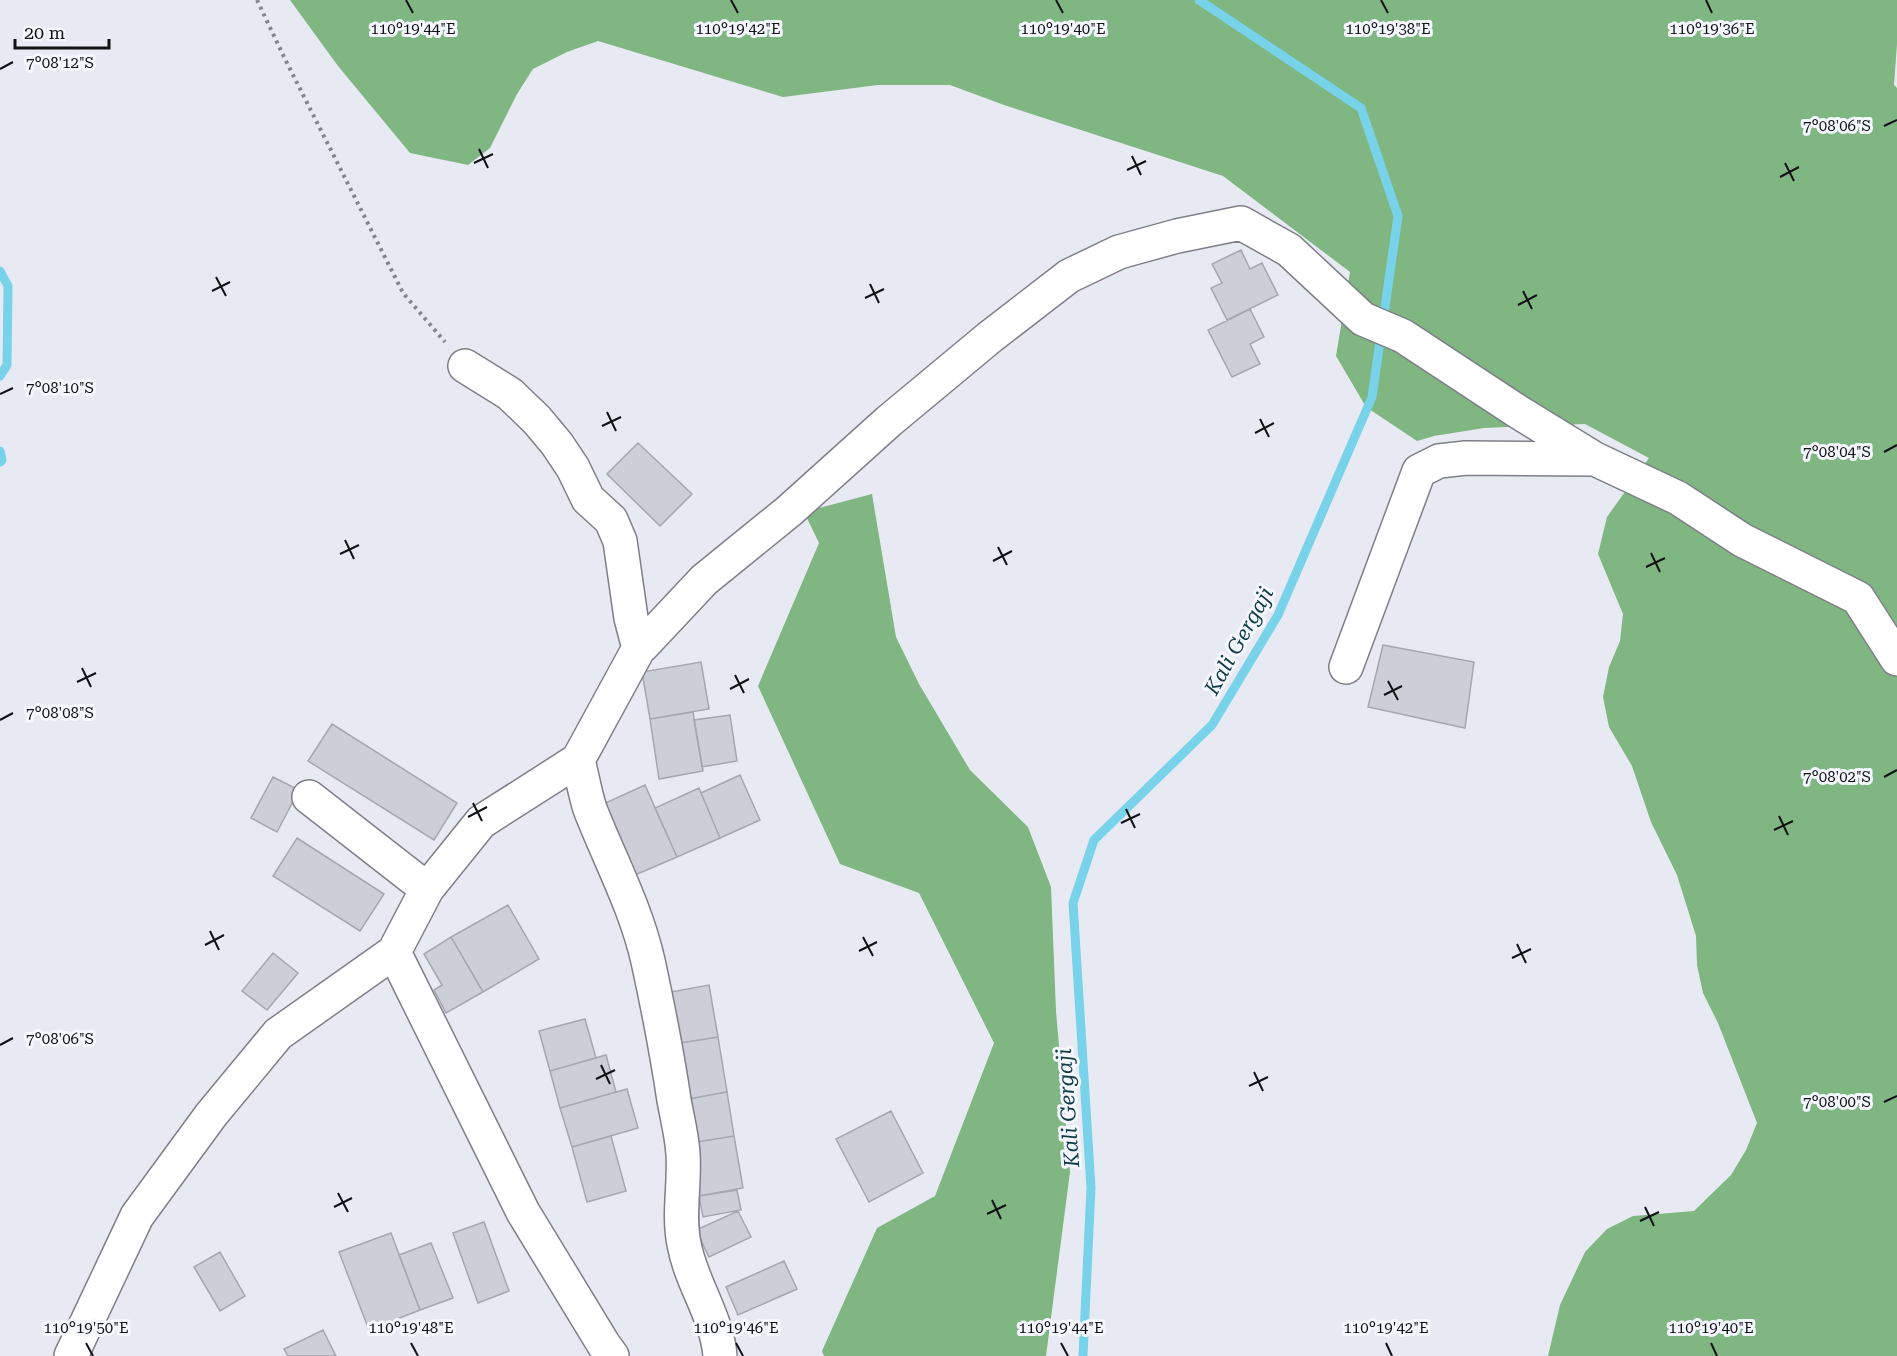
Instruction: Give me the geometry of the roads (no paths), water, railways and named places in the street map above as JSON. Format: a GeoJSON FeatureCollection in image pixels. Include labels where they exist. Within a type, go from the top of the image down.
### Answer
{"type":"FeatureCollection","features":[{"type":"Feature","properties":{"kind":"street"},"geometry":{"type":"LineString","coordinates":[[71,1356],[137,1216],[211,1115],[278,1034],[394,952],[428,889],[482,822],[578,760],[639,648],[704,580],[789,511],[889,421],[990,336],[1069,276],[1119,252],[1177,236],[1241,223],[1289,250],[1363,319],[1403,336],[1595,459],[1678,498],[1742,540],[1858,598],[1897,658]]}},
{"type":"Feature","properties":{"kind":"street"},"geometry":{"type":"LineString","coordinates":[[465,366],[510,394],[537,420],[573,468],[588,499],[611,520],[620,541],[631,618],[639,648]]}},
{"type":"Feature","properties":{"kind":"street"},"geometry":{"type":"LineString","coordinates":[[1346,667],[1419,471],[1439,461],[1466,458],[1595,459]]}},
{"type":"Feature","properties":{"kind":"street"},"geometry":{"type":"LineString","coordinates":[[578,760],[590,807],[623,885],[647,958],[683,1153],[681,1219],[684,1244],[691,1269],[713,1322],[720,1356]]}},
{"type":"Feature","properties":{"kind":"street"},"geometry":{"type":"LineString","coordinates":[[309,796],[428,889]]}},
{"type":"Feature","properties":{"kind":"street"},"geometry":{"type":"LineString","coordinates":[[394,952],[523,1212],[612,1356]]}},
{"type":"Feature","properties":{"kind":"waterway","name":"Kali Gergaji"},"geometry":{"type":"LineString","coordinates":[[1199,0],[1361,108],[1398,216],[1383,321]]}},
{"type":"Feature","properties":{"kind":"waterway"},"geometry":{"type":"LineString","coordinates":[[0,271],[8,286],[7,365],[0,376]]}},
{"type":"Feature","properties":{"kind":"waterway","name":"Kali Gergaji"},"geometry":{"type":"LineString","coordinates":[[1083,1356],[1091,1188],[1073,903],[1094,840],[1212,725],[1278,615],[1372,397],[1381,334]]}},
{"type":"Feature","properties":{"kind":"waterway"},"geometry":{"type":"LineString","coordinates":[[0,451],[2,460],[0,462]]}}]}
